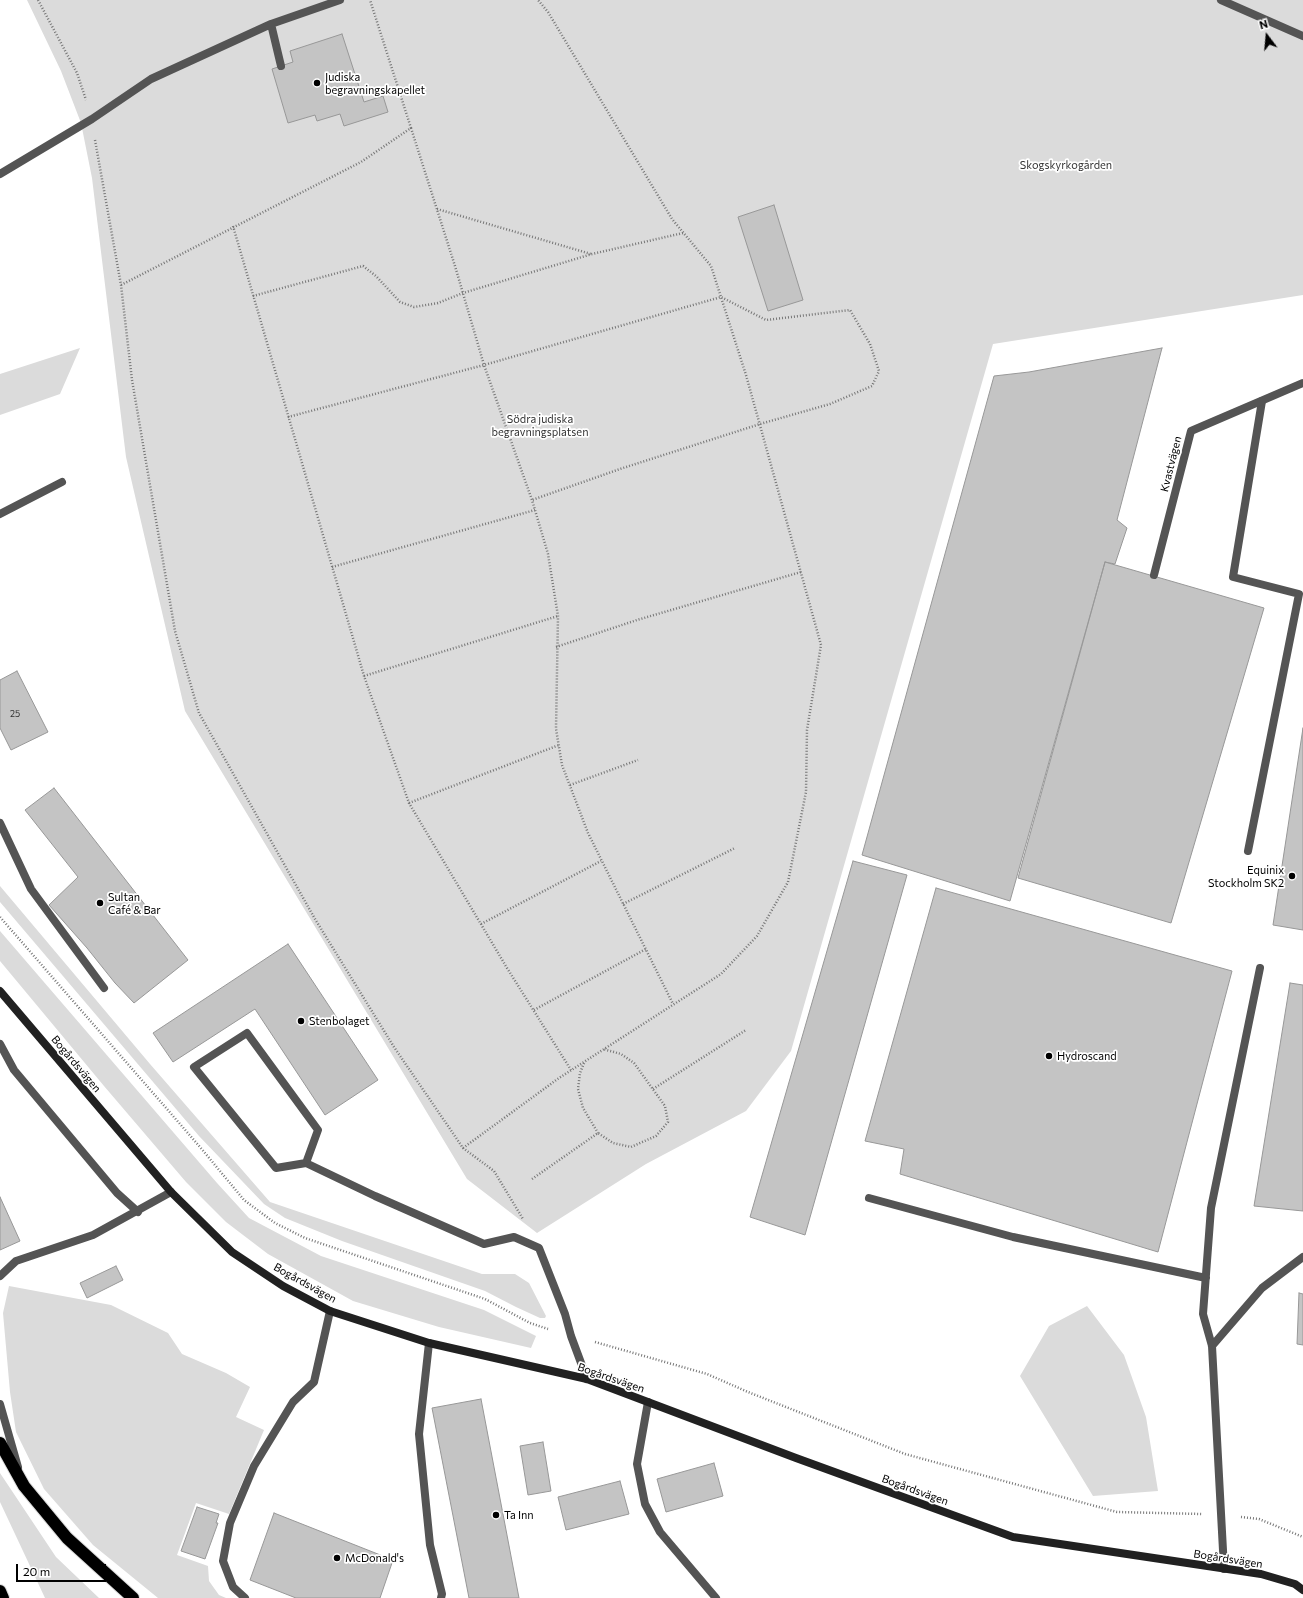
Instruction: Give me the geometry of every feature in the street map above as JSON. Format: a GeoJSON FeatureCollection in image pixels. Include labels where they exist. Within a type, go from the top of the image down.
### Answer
{"type":"FeatureCollection","features":[{"type":"Feature","properties":{"kind":"highway"},"geometry":{"type":"LineString","coordinates":[[0,1443],[24,1486],[67,1538],[133,1598]]}},
{"type":"Feature","properties":{"kind":"highway"},"geometry":{"type":"LineString","coordinates":[[0,1591],[3,1598]]}},
{"type":"Feature","properties":{"kind":"street"},"geometry":{"type":"LineString","coordinates":[[0,174],[29,155],[92,119],[151,79],[271,24],[340,0]]}},
{"type":"Feature","properties":{"kind":"street"},"geometry":{"type":"LineString","coordinates":[[1221,0],[1303,36]]}},
{"type":"Feature","properties":{"kind":"street"},"geometry":{"type":"LineString","coordinates":[[271,24],[281,66]]}},
{"type":"Feature","properties":{"kind":"street","name":"Kvastvägen"},"geometry":{"type":"LineString","coordinates":[[1154,575],[1191,431],[1303,383]]}},
{"type":"Feature","properties":{"kind":"street"},"geometry":{"type":"LineString","coordinates":[[1248,851],[1299,594],[1233,577],[1262,401]]}},
{"type":"Feature","properties":{"kind":"street"},"geometry":{"type":"LineString","coordinates":[[0,514],[62,482]]}},
{"type":"Feature","properties":{"kind":"street"},"geometry":{"type":"LineString","coordinates":[[0,823],[31,889],[104,988]]}},
{"type":"Feature","properties":{"kind":"street"},"geometry":{"type":"LineString","coordinates":[[1224,1569],[1212,1346],[1203,1314],[1211,1208],[1260,968]]}},
{"type":"Feature","properties":{"kind":"street","name":"Bogårdsvägen"},"geometry":{"type":"LineString","coordinates":[[0,991],[172,1192],[232,1252],[283,1286],[330,1311],[429,1343],[587,1379],[796,1458],[1013,1537],[1261,1574],[1295,1584],[1303,1590]]}},
{"type":"Feature","properties":{"kind":"street"},"geometry":{"type":"LineString","coordinates":[[306,1163],[318,1130],[247,1033],[194,1067],[276,1168],[306,1163],[375,1196],[484,1244],[514,1236],[539,1248],[565,1314],[571,1336],[587,1379]]}},
{"type":"Feature","properties":{"kind":"street"},"geometry":{"type":"LineString","coordinates":[[0,1044],[14,1070],[118,1193],[138,1212]]}},
{"type":"Feature","properties":{"kind":"street"},"geometry":{"type":"LineString","coordinates":[[0,1276],[16,1261],[93,1235],[138,1212],[172,1192]]}},
{"type":"Feature","properties":{"kind":"street"},"geometry":{"type":"LineString","coordinates":[[869,1198],[1013,1237],[1206,1278]]}},
{"type":"Feature","properties":{"kind":"street"},"geometry":{"type":"LineString","coordinates":[[1212,1346],[1262,1288],[1303,1257]]}},
{"type":"Feature","properties":{"kind":"street"},"geometry":{"type":"LineString","coordinates":[[245,1598],[233,1588],[223,1561],[230,1523],[254,1466],[293,1402],[314,1382],[330,1311]]}},
{"type":"Feature","properties":{"kind":"street"},"geometry":{"type":"LineString","coordinates":[[429,1343],[419,1434],[430,1544],[442,1594],[441,1598]]}},
{"type":"Feature","properties":{"kind":"street"},"geometry":{"type":"LineString","coordinates":[[648,1402],[637,1464],[645,1504],[660,1532],[716,1598]]}},
{"type":"Feature","properties":{"kind":"street"},"geometry":{"type":"LineString","coordinates":[[0,1404],[24,1486]]}},
{"type":"Feature","properties":{"kind":"path"},"geometry":{"type":"LineString","coordinates":[[38,0],[77,73],[92,119],[121,285],[132,380],[159,529],[175,631],[199,714],[319,926],[394,1047],[463,1148],[494,1171],[539,1248]]}},
{"type":"Feature","properties":{"kind":"path"},"geometry":{"type":"LineString","coordinates":[[370,0],[437,209],[484,365],[532,500],[548,554],[558,616],[556,647],[556,728],[562,765],[588,833],[673,1004]]}},
{"type":"Feature","properties":{"kind":"path"},"geometry":{"type":"LineString","coordinates":[[463,1148],[571,1070],[720,974],[758,936],[788,882],[806,792],[807,730],[821,644],[746,375],[711,266],[672,219],[548,12],[538,0]]}},
{"type":"Feature","properties":{"kind":"path"},"geometry":{"type":"LineString","coordinates":[[121,285],[233,226],[361,162],[411,128]]}},
{"type":"Feature","properties":{"kind":"path"},"geometry":{"type":"LineString","coordinates":[[437,209],[592,254]]}},
{"type":"Feature","properties":{"kind":"path"},"geometry":{"type":"LineString","coordinates":[[233,226],[364,676],[409,803],[481,924],[571,1070]]}},
{"type":"Feature","properties":{"kind":"path"},"geometry":{"type":"LineString","coordinates":[[253,296],[363,266],[376,276],[400,302],[414,307],[438,303],[592,254],[683,232]]}},
{"type":"Feature","properties":{"kind":"path"},"geometry":{"type":"LineString","coordinates":[[288,417],[484,365],[721,297],[766,320],[850,310],[870,344],[879,371],[872,386],[830,404],[760,424],[620,469],[532,500]]}},
{"type":"Feature","properties":{"kind":"path"},"geometry":{"type":"LineString","coordinates":[[332,567],[535,510]]}},
{"type":"Feature","properties":{"kind":"path"},"geometry":{"type":"LineString","coordinates":[[556,647],[637,620],[801,572]]}},
{"type":"Feature","properties":{"kind":"path"},"geometry":{"type":"LineString","coordinates":[[364,676],[558,616]]}},
{"type":"Feature","properties":{"kind":"path"},"geometry":{"type":"LineString","coordinates":[[409,803],[558,746]]}},
{"type":"Feature","properties":{"kind":"path"},"geometry":{"type":"LineString","coordinates":[[570,786],[638,760]]}},
{"type":"Feature","properties":{"kind":"path"},"geometry":{"type":"LineString","coordinates":[[623,904],[735,848]]}},
{"type":"Feature","properties":{"kind":"path"},"geometry":{"type":"LineString","coordinates":[[481,924],[602,861]]}},
{"type":"Feature","properties":{"kind":"path"},"geometry":{"type":"LineString","coordinates":[[0,917],[200,1147],[244,1200],[275,1223],[306,1238],[485,1299],[530,1323],[707,1374],[748,1392],[905,1454],[1117,1512],[1220,1514],[1259,1519],[1303,1538]]}},
{"type":"Feature","properties":{"kind":"path"},"geometry":{"type":"LineString","coordinates":[[534,1010],[646,949]]}},
{"type":"Feature","properties":{"kind":"path"},"geometry":{"type":"LineString","coordinates":[[653,1089],[746,1030]]}},
{"type":"Feature","properties":{"kind":"path"},"geometry":{"type":"LineString","coordinates":[[584,1062],[580,1073],[578,1089],[584,1108],[598,1133],[613,1143],[631,1147],[656,1136],[668,1122],[665,1106],[634,1063],[621,1054],[603,1049]]}},
{"type":"Feature","properties":{"kind":"path"},"geometry":{"type":"LineString","coordinates":[[532,1179],[598,1133]]}},
{"type":"Feature","properties":{"kind":"green space","name":"Södra judiska begravningsplatsen"},"geometry":{"type":"Polygon","coordinates":[[[27,0],[1303,0],[1303,295],[993,344],[791,1051],[746,1111],[646,1164],[537,1233],[467,1179],[185,711],[126,457],[92,178],[81,123],[61,71],[27,0]]]}},
{"type":"Feature","properties":{"kind":"green space"},"geometry":{"type":"Polygon","coordinates":[[[80,348],[60,394],[0,415],[0,374],[80,348]]]}},
{"type":"Feature","properties":{"kind":"green space"},"geometry":{"type":"Polygon","coordinates":[[[0,886],[150,1064],[270,1202],[482,1274],[515,1274],[529,1283],[546,1316],[545,1318],[540,1318],[485,1291],[342,1241],[285,1218],[264,1204],[199,1136],[0,902],[0,886]]]}},
{"type":"Feature","properties":{"kind":"green space"},"geometry":{"type":"Polygon","coordinates":[[[0,931],[217,1183],[249,1218],[321,1256],[484,1310],[536,1336],[531,1348],[439,1327],[353,1301],[268,1254],[226,1222],[186,1182],[0,961],[0,931]]]}},
{"type":"Feature","properties":{"kind":"green space"},"geometry":{"type":"Polygon","coordinates":[[[9,1286],[111,1305],[168,1333],[182,1354],[226,1373],[250,1387],[236,1417],[264,1430],[229,1514],[196,1503],[177,1555],[208,1566],[209,1581],[219,1595],[226,1598],[158,1598],[93,1545],[44,1489],[16,1432],[10,1392],[3,1313],[9,1286]]]}},
{"type":"Feature","properties":{"kind":"green space"},"geometry":{"type":"Polygon","coordinates":[[[1087,1306],[1124,1355],[1146,1417],[1158,1491],[1093,1496],[1020,1376],[1049,1326],[1087,1306]]]}},
{"type":"Feature","properties":{"kind":"green space"},"geometry":{"type":"Polygon","coordinates":[[[0,1473],[56,1557],[99,1598],[45,1598],[0,1502],[0,1473]]]}},
{"type":"Feature","properties":{"kind":"building","name":"Judiska begravningskapellet"},"geometry":{"type":"Polygon","coordinates":[[[342,34],[364,102],[383,96],[388,112],[344,126],[340,114],[317,121],[315,115],[288,123],[272,69],[293,62],[290,51],[342,34]]]}},
{"type":"Feature","properties":{"kind":"building"},"geometry":{"type":"Polygon","coordinates":[[[774,205],[803,300],[768,311],[738,217],[774,205]]]}},
{"type":"Feature","properties":{"kind":"building"},"geometry":{"type":"Polygon","coordinates":[[[1162,348],[1117,520],[1127,528],[1115,564],[1105,562],[1010,901],[862,855],[994,376],[1029,372],[1162,348]]]}},
{"type":"Feature","properties":{"kind":"building"},"geometry":{"type":"Polygon","coordinates":[[[1105,562],[1264,608],[1171,923],[1018,878],[1105,562]]]}},
{"type":"Feature","properties":{"kind":"building"},"geometry":{"type":"Polygon","coordinates":[[[17,671],[48,732],[11,750],[0,728],[0,680],[17,671]]]}},
{"type":"Feature","properties":{"kind":"building","name":"Equinix Stockholm SK2"},"geometry":{"type":"Polygon","coordinates":[[[1303,728],[1303,930],[1273,925],[1303,728]]]}},
{"type":"Feature","properties":{"kind":"building"},"geometry":{"type":"Polygon","coordinates":[[[54,788],[188,960],[134,1003],[115,983],[87,948],[49,905],[78,877],[25,810],[54,788]]]}},
{"type":"Feature","properties":{"kind":"building"},"geometry":{"type":"Polygon","coordinates":[[[853,861],[907,875],[805,1235],[750,1217],[853,861]]]}},
{"type":"Feature","properties":{"kind":"building","name":"Hydroscand"},"geometry":{"type":"Polygon","coordinates":[[[936,888],[1232,971],[1158,1252],[900,1174],[904,1149],[865,1141],[936,888]]]}},
{"type":"Feature","properties":{"kind":"building","name":"Stenbolaget"},"geometry":{"type":"Polygon","coordinates":[[[288,944],[378,1080],[325,1115],[255,1009],[173,1062],[153,1033],[288,944]]]}},
{"type":"Feature","properties":{"kind":"building"},"geometry":{"type":"Polygon","coordinates":[[[1290,983],[1303,985],[1303,1211],[1254,1206],[1290,983]]]}},
{"type":"Feature","properties":{"kind":"building"},"geometry":{"type":"Polygon","coordinates":[[[0,1197],[20,1241],[0,1250],[0,1197]]]}},
{"type":"Feature","properties":{"kind":"building"},"geometry":{"type":"Polygon","coordinates":[[[116,1266],[123,1280],[87,1298],[80,1283],[116,1266]]]}},
{"type":"Feature","properties":{"kind":"building"},"geometry":{"type":"Polygon","coordinates":[[[1299,1293],[1303,1294],[1303,1345],[1297,1344],[1299,1293]]]}},
{"type":"Feature","properties":{"kind":"building"},"geometry":{"type":"Polygon","coordinates":[[[481,1399],[519,1598],[469,1598],[432,1408],[481,1399]]]}},
{"type":"Feature","properties":{"kind":"building"},"geometry":{"type":"Polygon","coordinates":[[[543,1442],[551,1491],[528,1495],[520,1446],[543,1442]]]}},
{"type":"Feature","properties":{"kind":"building"},"geometry":{"type":"Polygon","coordinates":[[[714,1463],[723,1496],[666,1512],[657,1479],[714,1463]]]}},
{"type":"Feature","properties":{"kind":"building"},"geometry":{"type":"Polygon","coordinates":[[[620,1481],[629,1514],[566,1530],[558,1497],[620,1481]]]}},
{"type":"Feature","properties":{"kind":"building"},"geometry":{"type":"Polygon","coordinates":[[[197,1507],[219,1514],[216,1523],[218,1523],[205,1559],[181,1551],[197,1507]]]}},
{"type":"Feature","properties":{"kind":"building"},"geometry":{"type":"Polygon","coordinates":[[[274,1513],[393,1560],[380,1598],[296,1598],[250,1580],[274,1513]]]}},
{"type":"Feature","properties":{"kind":"place","name":"Judiska begravningskapellet"},"geometry":{"type":"Point","coordinates":[317,83]}},
{"type":"Feature","properties":{"kind":"place","name":"Equinix Stockholm SK2"},"geometry":{"type":"Point","coordinates":[1292,876]}},
{"type":"Feature","properties":{"kind":"place","name":"Sultan Café & Bar"},"geometry":{"type":"Point","coordinates":[100,903]}},
{"type":"Feature","properties":{"kind":"place","name":"Stenbolaget"},"geometry":{"type":"Point","coordinates":[301,1021]}},
{"type":"Feature","properties":{"kind":"place","name":"Hydroscand"},"geometry":{"type":"Point","coordinates":[1049,1056]}},
{"type":"Feature","properties":{"kind":"place","name":"Ta Inn"},"geometry":{"type":"Point","coordinates":[496,1515]}},
{"type":"Feature","properties":{"kind":"place","name":"McDonald's"},"geometry":{"type":"Point","coordinates":[337,1558]}},
{"type":"Feature","properties":{"kind":"park label","name":"Skogskyrkogården"},"geometry":{"type":"Point","coordinates":[1066,165]}}]}
